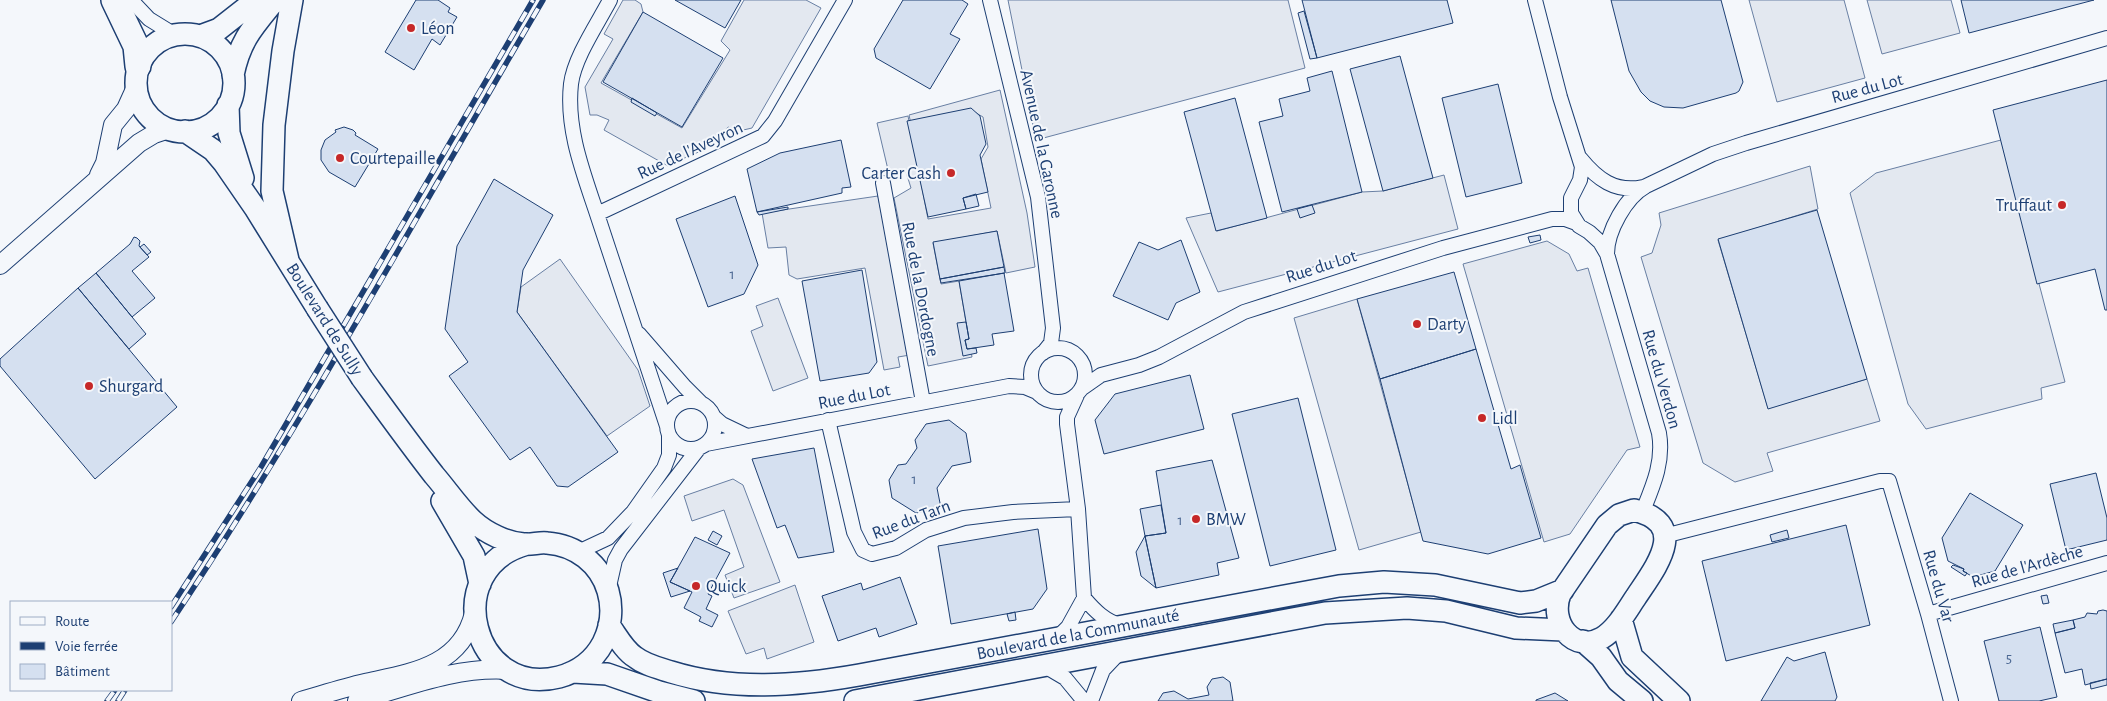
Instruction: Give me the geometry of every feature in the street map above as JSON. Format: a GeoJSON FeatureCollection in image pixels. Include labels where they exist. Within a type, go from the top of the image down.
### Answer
{"type":"FeatureCollection","features":[{"type":"Feature","properties":{"kind":"highway"},"geometry":{"type":"LineString","coordinates":[[114,0],[134,40],[137,77]]}},
{"type":"Feature","properties":{"kind":"main road"},"geometry":{"type":"LineString","coordinates":[[200,36],[219,29],[256,0]]}},
{"type":"Feature","properties":{"kind":"main road"},"geometry":{"type":"LineString","coordinates":[[255,208],[234,151],[228,123],[228,105],[239,50],[246,36],[275,0]]}},
{"type":"Feature","properties":{"kind":"main road"},"geometry":{"type":"LineString","coordinates":[[288,260],[272,192],[274,125],[283,51],[292,0]]}},
{"type":"Feature","properties":{"kind":"main road"},"geometry":{"type":"LineString","coordinates":[[233,75],[230,64],[220,49],[200,36],[175,35],[154,44],[144,56],[137,77],[140,102],[148,115],[160,125],[177,130],[218,155],[255,208]]}},
{"type":"Feature","properties":{"kind":"main road"},"geometry":{"type":"LineString","coordinates":[[177,130],[198,129],[210,124],[220,116],[228,105]]}},
{"type":"Feature","properties":{"kind":"main road","name":"Boulevard de Sully"},"geometry":{"type":"LineString","coordinates":[[255,208],[362,378],[398,428]]}},
{"type":"Feature","properties":{"kind":"main road"},"geometry":{"type":"LineString","coordinates":[[398,428],[452,498],[473,521],[498,536],[527,544]]}},
{"type":"Feature","properties":{"kind":"main road"},"geometry":{"type":"LineString","coordinates":[[398,428],[474,556],[480,584]]}},
{"type":"Feature","properties":{"kind":"main road"},"geometry":{"type":"LineString","coordinates":[[1626,512],[1642,512],[1657,522],[1664,536],[1664,552],[1660,561],[1621,619],[1604,637],[1594,641],[1583,641],[1563,630],[1556,606],[1563,590],[1611,520],[1626,512]]}},
{"type":"Feature","properties":{"kind":"main road"},"geometry":{"type":"LineString","coordinates":[[573,672],[595,654],[605,638],[610,625],[611,606],[608,592],[597,569],[578,552],[556,544],[527,544],[510,550],[489,569],[480,584],[475,598],[474,613],[478,633],[484,646],[493,658],[509,670],[523,676],[538,679],[553,678],[573,672],[607,674],[658,692],[694,701]]}},
{"type":"Feature","properties":{"kind":"main road","name":"Boulevard de la Communauté"},"geometry":{"type":"LineString","coordinates":[[610,625],[637,659],[684,676],[736,684],[819,682],[1317,589],[1364,583],[1435,585],[1520,603],[1545,599],[1563,590]]}},
{"type":"Feature","properties":{"kind":"main road","name":"Boulevard de la Communauté"},"geometry":{"type":"LineString","coordinates":[[855,701],[1326,613],[1407,608],[1446,611],[1516,628],[1563,630]]}},
{"type":"Feature","properties":{"kind":"main road"},"geometry":{"type":"LineString","coordinates":[[1621,619],[1632,657],[1679,701]]}},
{"type":"Feature","properties":{"kind":"main road"},"geometry":{"type":"LineString","coordinates":[[1583,641],[1601,657],[1618,681],[1642,701]]}},
{"type":"Feature","properties":{"kind":"street"},"geometry":{"type":"LineString","coordinates":[[131,0],[149,19],[175,35]]}},
{"type":"Feature","properties":{"kind":"street"},"geometry":{"type":"LineString","coordinates":[[610,0],[582,53],[571,82],[571,126],[577,156],[598,214],[633,327],[668,430],[674,442],[682,448],[690,449],[702,446]]}},
{"type":"Feature","properties":{"kind":"street","name":"Rue de l'Aveyron"},"geometry":{"type":"LineString","coordinates":[[598,214],[763,136],[775,121],[845,0]]}},
{"type":"Feature","properties":{"kind":"street","name":"Avenue de la Garonne"},"geometry":{"type":"LineString","coordinates":[[990,0],[1038,197],[1053,328]]}},
{"type":"Feature","properties":{"kind":"street"},"geometry":{"type":"LineString","coordinates":[[1535,0],[1560,97],[1580,157],[1581,174],[1572,196],[1565,208],[1552,219]]}},
{"type":"Feature","properties":{"kind":"street","name":"Rue du Lot"},"geometry":{"type":"LineString","coordinates":[[1643,187],[1712,154],[1746,143],[2107,38]]}},
{"type":"Feature","properties":{"kind":"street"},"geometry":{"type":"LineString","coordinates":[[93,182],[105,163],[113,125],[126,109],[137,77]]}},
{"type":"Feature","properties":{"kind":"street"},"geometry":{"type":"LineString","coordinates":[[0,265],[93,182],[146,139],[177,130]]}},
{"type":"Feature","properties":{"kind":"street"},"geometry":{"type":"LineString","coordinates":[[1580,157],[1592,172],[1608,184],[1621,199],[1622,211]]}},
{"type":"Feature","properties":{"kind":"street"},"geometry":{"type":"LineString","coordinates":[[1576,223],[1571,213],[1572,196],[1584,183],[1591,180],[1632,189],[1643,187]]}},
{"type":"Feature","properties":{"kind":"street","name":"Rue de la Dordogne"},"geometry":{"type":"LineString","coordinates":[[883,183],[923,402]]}},
{"type":"Feature","properties":{"kind":"street"},"geometry":{"type":"LineString","coordinates":[[1607,254],[1607,244],[1614,224],[1632,197],[1643,187]]}},
{"type":"Feature","properties":{"kind":"street"},"geometry":{"type":"LineString","coordinates":[[1552,219],[1565,219],[1576,223],[1600,242],[1607,254]]}},
{"type":"Feature","properties":{"kind":"street","name":"Rue du Lot"},"geometry":{"type":"LineString","coordinates":[[1079,392],[1093,379],[1159,357],[1244,312],[1449,246],[1552,219]]}},
{"type":"Feature","properties":{"kind":"street"},"geometry":{"type":"LineString","coordinates":[[1589,232],[1604,231],[1614,224]]}},
{"type":"Feature","properties":{"kind":"street","name":"Rue du Verdon"},"geometry":{"type":"LineString","coordinates":[[1607,254],[1661,446],[1657,473],[1642,512]]}},
{"type":"Feature","properties":{"kind":"street"},"geometry":{"type":"LineString","coordinates":[[633,327],[685,388],[704,405],[714,418],[747,436]]}},
{"type":"Feature","properties":{"kind":"street"},"geometry":{"type":"LineString","coordinates":[[1038,392],[1032,381],[1032,370],[1037,359],[1051,343],[1053,328]]}},
{"type":"Feature","properties":{"kind":"street"},"geometry":{"type":"LineString","coordinates":[[1053,328],[1058,339],[1074,355],[1094,369],[1110,372]]}},
{"type":"Feature","properties":{"kind":"street"},"geometry":{"type":"LineString","coordinates":[[1043,353],[1054,349],[1074,355],[1085,373],[1079,392],[1067,416],[1078,509],[1084,598],[1068,628],[1056,639]]}},
{"type":"Feature","properties":{"kind":"street"},"geometry":{"type":"LineString","coordinates":[[1009,386],[1032,370]]}},
{"type":"Feature","properties":{"kind":"street"},"geometry":{"type":"LineString","coordinates":[[1009,386],[1025,387],[1038,392],[1051,401],[1067,424]]}},
{"type":"Feature","properties":{"kind":"street","name":"Rue du Lot"},"geometry":{"type":"LineString","coordinates":[[702,446],[1009,386]]}},
{"type":"Feature","properties":{"kind":"street"},"geometry":{"type":"LineString","coordinates":[[1051,401],[1062,402],[1079,392]]}},
{"type":"Feature","properties":{"kind":"street"},"geometry":{"type":"LineString","coordinates":[[578,552],[608,538],[634,512],[664,468],[669,454],[668,430],[672,411],[680,404],[692,401],[704,405]]}},
{"type":"Feature","properties":{"kind":"street"},"geometry":{"type":"LineString","coordinates":[[608,592],[615,560],[621,549],[714,430],[714,418]]}},
{"type":"Feature","properties":{"kind":"street","name":"Rue du Tarn"},"geometry":{"type":"LineString","coordinates":[[828,420],[854,532],[863,550],[872,554],[896,548],[926,530],[964,518],[1013,512],[1078,509]]}},
{"type":"Feature","properties":{"kind":"street","name":"Rue du Var"},"geometry":{"type":"LineString","coordinates":[[1664,536],[1880,481],[1888,481],[1928,614],[1951,701]]}},
{"type":"Feature","properties":{"kind":"street","name":"Rue de l'Ardèche"},"geometry":{"type":"LineString","coordinates":[[1928,614],[2107,563]]}},
{"type":"Feature","properties":{"kind":"street"},"geometry":{"type":"LineString","coordinates":[[1084,598],[1098,614],[1114,624],[1123,626]]}},
{"type":"Feature","properties":{"kind":"street"},"geometry":{"type":"LineString","coordinates":[[301,701],[344,688],[416,672],[432,665],[460,643],[469,629],[474,613]]}},
{"type":"Feature","properties":{"kind":"street"},"geometry":{"type":"LineString","coordinates":[[1091,701],[1103,670],[1121,651]]}},
{"type":"Feature","properties":{"kind":"street"},"geometry":{"type":"LineString","coordinates":[[1043,665],[1065,678],[1084,701]]}},
{"type":"Feature","properties":{"kind":"street"},"geometry":{"type":"LineString","coordinates":[[358,701],[449,675],[481,669],[509,670]]}},
{"type":"Feature","properties":{"kind":"shaded area"},"geometry":{"type":"Polygon","coordinates":[[[623,0],[635,0],[641,4],[643,12],[601,83],[682,128],[730,50],[721,41],[744,0],[806,0],[821,8],[752,128],[739,131],[728,127],[718,143],[708,139],[703,150],[680,160],[673,157],[668,166],[604,130],[609,120],[597,115],[590,115],[585,87],[613,39],[604,34],[623,0]]]}},
{"type":"Feature","properties":{"kind":"shaded area"},"geometry":{"type":"Polygon","coordinates":[[[1008,0],[1288,0],[1305,68],[1036,140],[1008,0]]]}},
{"type":"Feature","properties":{"kind":"shaded area"},"geometry":{"type":"Polygon","coordinates":[[[1749,0],[1844,0],[1865,78],[1777,102],[1749,0]]]}},
{"type":"Feature","properties":{"kind":"shaded area"},"geometry":{"type":"Polygon","coordinates":[[[1867,0],[1951,0],[1960,33],[1882,54],[1867,0]]]}},
{"type":"Feature","properties":{"kind":"shaded area"},"geometry":{"type":"Polygon","coordinates":[[[1000,90],[1027,213],[1035,267],[1006,273],[997,231],[933,243],[941,284],[959,281],[972,357],[928,366],[894,198],[911,188],[906,172],[889,174],[877,123],[908,116],[928,219],[991,208],[981,159],[988,147],[983,117],[973,111],[911,124],[909,115],[1000,90]]]}},
{"type":"Feature","properties":{"kind":"shaded area"},"geometry":{"type":"Polygon","coordinates":[[[2001,140],[2065,382],[2041,388],[2042,399],[1926,429],[1908,404],[1850,193],[1876,173],[2001,140]]]}},
{"type":"Feature","properties":{"kind":"shaded area"},"geometry":{"type":"Polygon","coordinates":[[[1810,166],[1818,209],[1718,240],[1768,408],[1867,379],[1880,421],[1767,453],[1773,471],[1735,482],[1703,463],[1641,257],[1652,253],[1661,225],[1659,213],[1810,166]]]}},
{"type":"Feature","properties":{"kind":"shaded area"},"geometry":{"type":"Polygon","coordinates":[[[1444,175],[1458,229],[1218,292],[1186,218],[1211,213],[1217,231],[1362,192],[1383,191],[1444,175]]]}},
{"type":"Feature","properties":{"kind":"shaded area"},"geometry":{"type":"Polygon","coordinates":[[[878,196],[910,355],[898,357],[900,367],[884,370],[865,268],[797,279],[789,275],[786,247],[768,248],[762,213],[878,196]]]}},
{"type":"Feature","properties":{"kind":"shaded area"},"geometry":{"type":"Polygon","coordinates":[[[1547,241],[1569,254],[1577,271],[1588,268],[1640,447],[1627,450],[1570,534],[1544,542],[1463,264],[1547,241]]]}},
{"type":"Feature","properties":{"kind":"shaded area"},"geometry":{"type":"Polygon","coordinates":[[[560,259],[638,370],[650,406],[607,436],[517,312],[521,287],[560,259]]]}},
{"type":"Feature","properties":{"kind":"shaded area"},"geometry":{"type":"Polygon","coordinates":[[[778,298],[808,378],[773,391],[751,331],[763,326],[756,306],[778,298]]]}},
{"type":"Feature","properties":{"kind":"shaded area"},"geometry":{"type":"Polygon","coordinates":[[[1357,299],[1421,532],[1359,550],[1294,318],[1357,299]]]}},
{"type":"Feature","properties":{"kind":"shaded area"},"geometry":{"type":"Polygon","coordinates":[[[733,479],[743,485],[780,582],[734,598],[725,575],[744,567],[724,510],[692,521],[684,496],[733,479]]]}},
{"type":"Feature","properties":{"kind":"shaded area"},"geometry":{"type":"Polygon","coordinates":[[[795,585],[814,642],[767,659],[764,648],[746,654],[728,611],[795,585]]]}},
{"type":"Feature","properties":{"kind":"building"},"geometry":{"type":"Polygon","coordinates":[[[416,0],[438,0],[450,8],[448,12],[457,17],[440,45],[432,39],[414,70],[385,52],[416,0]]]}},
{"type":"Feature","properties":{"kind":"building"},"geometry":{"type":"Polygon","coordinates":[[[675,0],[741,0],[725,28],[675,0]]]}},
{"type":"Feature","properties":{"kind":"building"},"geometry":{"type":"Polygon","coordinates":[[[903,0],[962,0],[968,4],[950,34],[960,39],[930,89],[876,58],[874,49],[903,0]]]}},
{"type":"Feature","properties":{"kind":"building"},"geometry":{"type":"Polygon","coordinates":[[[1302,0],[1447,0],[1453,23],[1317,58],[1302,0]]]}},
{"type":"Feature","properties":{"kind":"building"},"geometry":{"type":"Polygon","coordinates":[[[1611,0],[1721,0],[1743,82],[1739,91],[1683,108],[1664,107],[1650,101],[1641,92],[1629,71],[1611,0]]]}},
{"type":"Feature","properties":{"kind":"building"},"geometry":{"type":"Polygon","coordinates":[[[1961,0],[2094,0],[1969,33],[1961,0]]]}},
{"type":"Feature","properties":{"kind":"building"},"geometry":{"type":"Polygon","coordinates":[[[1304,11],[1317,58],[1310,59],[1298,13],[1304,11]]]}},
{"type":"Feature","properties":{"kind":"building"},"geometry":{"type":"Polygon","coordinates":[[[643,12],[723,58],[682,127],[603,82],[643,12]]]}},
{"type":"Feature","properties":{"kind":"building"},"geometry":{"type":"Polygon","coordinates":[[[1400,56],[1433,178],[1383,191],[1350,69],[1400,56]]]}},
{"type":"Feature","properties":{"kind":"building"},"geometry":{"type":"Polygon","coordinates":[[[1332,71],[1362,192],[1282,212],[1259,122],[1283,116],[1279,99],[1310,91],[1307,78],[1332,71]]]}},
{"type":"Feature","properties":{"kind":"building","name":"Truffaut"},"geometry":{"type":"Polygon","coordinates":[[[2107,80],[2107,310],[2105,310],[2095,269],[2037,284],[1993,110],[2107,80]]]}},
{"type":"Feature","properties":{"kind":"building"},"geometry":{"type":"Polygon","coordinates":[[[1498,84],[1522,183],[1466,197],[1442,98],[1498,84]]]}},
{"type":"Feature","properties":{"kind":"building"},"geometry":{"type":"Polygon","coordinates":[[[632,98],[657,113],[655,116],[631,102],[632,98]]]}},
{"type":"Feature","properties":{"kind":"building"},"geometry":{"type":"Polygon","coordinates":[[[1235,98],[1267,218],[1216,231],[1184,112],[1235,98]]]}},
{"type":"Feature","properties":{"kind":"building","name":"Carter Cash"},"geometry":{"type":"Polygon","coordinates":[[[971,108],[980,116],[986,144],[980,155],[988,192],[963,198],[966,209],[928,217],[907,121],[971,108]]]}},
{"type":"Feature","properties":{"kind":"building"},"geometry":{"type":"Polygon","coordinates":[[[344,127],[353,130],[356,133],[355,135],[378,149],[355,187],[329,172],[321,160],[321,150],[325,140],[336,132],[335,130],[344,127]]]}},
{"type":"Feature","properties":{"kind":"building"},"geometry":{"type":"Polygon","coordinates":[[[841,140],[851,187],[842,188],[842,193],[757,212],[747,169],[780,153],[841,140]]]}},
{"type":"Feature","properties":{"kind":"building"},"geometry":{"type":"Polygon","coordinates":[[[494,179],[553,215],[523,270],[517,312],[618,452],[568,487],[557,486],[530,447],[510,460],[449,376],[468,362],[445,329],[457,246],[494,179]]]}},
{"type":"Feature","properties":{"kind":"building"},"geometry":{"type":"Polygon","coordinates":[[[976,194],[979,206],[966,209],[963,198],[976,194]]]}},
{"type":"Feature","properties":{"kind":"building"},"geometry":{"type":"Polygon","coordinates":[[[735,196],[758,265],[744,294],[708,307],[676,219],[735,196]]]}},
{"type":"Feature","properties":{"kind":"building"},"geometry":{"type":"Polygon","coordinates":[[[1312,205],[1315,213],[1300,218],[1297,209],[1312,205]]]}},
{"type":"Feature","properties":{"kind":"building"},"geometry":{"type":"Polygon","coordinates":[[[788,207],[788,209],[759,215],[757,212],[788,207]]]}},
{"type":"Feature","properties":{"kind":"building"},"geometry":{"type":"Polygon","coordinates":[[[1817,210],[1867,379],[1768,409],[1718,239],[1817,210]]]}},
{"type":"Feature","properties":{"kind":"building"},"geometry":{"type":"Polygon","coordinates":[[[997,231],[1004,267],[940,279],[933,242],[997,231]]]}},
{"type":"Feature","properties":{"kind":"building"},"geometry":{"type":"Polygon","coordinates":[[[1540,235],[1541,240],[1530,243],[1528,237],[1540,235]]]}},
{"type":"Feature","properties":{"kind":"building"},"geometry":{"type":"Polygon","coordinates":[[[134,237],[140,241],[139,246],[149,257],[132,271],[155,298],[132,317],[96,273],[130,244],[134,237]]]}},
{"type":"Feature","properties":{"kind":"building"},"geometry":{"type":"Polygon","coordinates":[[[1181,240],[1200,292],[1176,303],[1168,320],[1113,296],[1139,242],[1158,250],[1181,240]]]}},
{"type":"Feature","properties":{"kind":"building"},"geometry":{"type":"Polygon","coordinates":[[[144,244],[151,252],[147,255],[140,247],[144,244]]]}},
{"type":"Feature","properties":{"kind":"building"},"geometry":{"type":"Polygon","coordinates":[[[1004,267],[1005,273],[941,283],[940,279],[1004,267]]]}},
{"type":"Feature","properties":{"kind":"building"},"geometry":{"type":"Polygon","coordinates":[[[862,270],[877,362],[869,373],[820,381],[802,281],[862,270]]]}},
{"type":"Feature","properties":{"kind":"building","name":"Darty"},"geometry":{"type":"Polygon","coordinates":[[[1454,272],[1476,349],[1380,379],[1357,299],[1454,272]]]}},
{"type":"Feature","properties":{"kind":"building"},"geometry":{"type":"Polygon","coordinates":[[[96,273],[146,334],[129,349],[78,288],[96,273]]]}},
{"type":"Feature","properties":{"kind":"building"},"geometry":{"type":"Polygon","coordinates":[[[1004,273],[1014,331],[992,334],[994,345],[967,349],[965,340],[969,339],[959,281],[1004,273]]]}},
{"type":"Feature","properties":{"kind":"building","name":"Shurgard"},"geometry":{"type":"Polygon","coordinates":[[[78,288],[177,407],[95,479],[0,366],[0,359],[78,288]]]}},
{"type":"Feature","properties":{"kind":"building"},"geometry":{"type":"Polygon","coordinates":[[[966,322],[969,339],[965,340],[967,349],[976,348],[977,353],[963,356],[957,323],[966,322]]]}},
{"type":"Feature","properties":{"kind":"building"},"geometry":{"type":"Polygon","coordinates":[[[1476,349],[1511,469],[1520,465],[1541,538],[1488,554],[1423,541],[1380,379],[1476,349]]]}},
{"type":"Feature","properties":{"kind":"building"},"geometry":{"type":"Polygon","coordinates":[[[1190,375],[1204,429],[1104,454],[1095,420],[1115,394],[1190,375]]]}},
{"type":"Feature","properties":{"kind":"building"},"geometry":{"type":"Polygon","coordinates":[[[1298,398],[1336,550],[1270,566],[1232,414],[1298,398]]]}},
{"type":"Feature","properties":{"kind":"building"},"geometry":{"type":"Polygon","coordinates":[[[949,420],[966,433],[971,462],[952,466],[937,488],[941,508],[916,513],[892,498],[889,480],[898,465],[906,464],[917,448],[915,440],[926,424],[949,420]]]}},
{"type":"Feature","properties":{"kind":"building"},"geometry":{"type":"Polygon","coordinates":[[[814,448],[834,552],[798,558],[785,525],[777,528],[752,459],[814,448]]]}},
{"type":"Feature","properties":{"kind":"building","name":"BMW"},"geometry":{"type":"Polygon","coordinates":[[[1212,460],[1239,558],[1217,563],[1219,575],[1156,588],[1145,536],[1166,533],[1156,471],[1212,460]]]}},
{"type":"Feature","properties":{"kind":"building"},"geometry":{"type":"Polygon","coordinates":[[[2096,473],[2107,518],[2107,540],[2066,550],[2050,484],[2096,473]]]}},
{"type":"Feature","properties":{"kind":"building"},"geometry":{"type":"Polygon","coordinates":[[[1970,493],[2023,525],[1995,571],[1973,577],[1963,571],[1964,569],[1948,561],[1942,538],[1970,493]]]}},
{"type":"Feature","properties":{"kind":"building"},"geometry":{"type":"Polygon","coordinates":[[[1161,505],[1166,533],[1145,536],[1140,509],[1161,505]]]}},
{"type":"Feature","properties":{"kind":"building"},"geometry":{"type":"Polygon","coordinates":[[[1846,525],[1870,625],[1726,661],[1702,561],[1846,525]]]}},
{"type":"Feature","properties":{"kind":"building"},"geometry":{"type":"Polygon","coordinates":[[[1038,529],[1047,589],[1033,609],[951,624],[938,546],[1038,529]]]}},
{"type":"Feature","properties":{"kind":"building"},"geometry":{"type":"Polygon","coordinates":[[[1787,530],[1789,538],[1772,542],[1770,535],[1787,530]]]}},
{"type":"Feature","properties":{"kind":"building"},"geometry":{"type":"Polygon","coordinates":[[[713,531],[722,536],[717,545],[708,540],[713,531]]]}},
{"type":"Feature","properties":{"kind":"building"},"geometry":{"type":"Polygon","coordinates":[[[1145,536],[1156,588],[1141,576],[1136,552],[1145,536]]]}},
{"type":"Feature","properties":{"kind":"building","name":"Quick"},"geometry":{"type":"Polygon","coordinates":[[[695,537],[730,553],[708,594],[712,596],[706,609],[718,615],[712,627],[699,621],[701,617],[684,608],[692,592],[670,582],[695,537]]]}},
{"type":"Feature","properties":{"kind":"building"},"geometry":{"type":"Polygon","coordinates":[[[1953,565],[1964,569],[1963,571],[1967,573],[1965,576],[1951,567],[1953,565]]]}},
{"type":"Feature","properties":{"kind":"building"},"geometry":{"type":"Polygon","coordinates":[[[678,568],[670,582],[690,591],[671,597],[663,573],[678,568]]]}},
{"type":"Feature","properties":{"kind":"building"},"geometry":{"type":"Polygon","coordinates":[[[900,577],[917,624],[879,637],[876,628],[838,641],[822,596],[861,583],[863,590],[900,577]]]}},
{"type":"Feature","properties":{"kind":"building"},"geometry":{"type":"Polygon","coordinates":[[[2047,595],[2049,603],[2043,604],[2041,596],[2047,595]]]}},
{"type":"Feature","properties":{"kind":"building"},"geometry":{"type":"Polygon","coordinates":[[[2098,611],[2107,611],[2107,679],[2085,685],[2082,669],[2065,673],[2055,633],[2075,628],[2073,620],[2085,617],[2087,613],[2097,614],[2098,611]]]}},
{"type":"Feature","properties":{"kind":"building"},"geometry":{"type":"Polygon","coordinates":[[[1015,612],[1016,620],[1009,621],[1007,614],[1015,612]]]}},
{"type":"Feature","properties":{"kind":"building"},"geometry":{"type":"Polygon","coordinates":[[[2073,620],[2075,628],[2055,633],[2053,624],[2073,620]]]}},
{"type":"Feature","properties":{"kind":"building"},"geometry":{"type":"Polygon","coordinates":[[[2040,627],[2057,697],[2039,701],[1999,701],[1984,641],[2040,627]]]}},
{"type":"Feature","properties":{"kind":"building"},"geometry":{"type":"Polygon","coordinates":[[[1825,652],[1837,697],[1835,701],[1761,701],[1787,657],[1794,661],[1825,652]]]}},
{"type":"Feature","properties":{"kind":"building"},"geometry":{"type":"Polygon","coordinates":[[[1223,677],[1230,682],[1233,701],[1158,701],[1163,693],[1174,691],[1188,699],[1209,695],[1207,687],[1212,679],[1223,677]]]}},
{"type":"Feature","properties":{"kind":"building"},"geometry":{"type":"Polygon","coordinates":[[[2107,679],[2107,685],[2091,689],[2090,683],[2107,679]]]}},
{"type":"Feature","properties":{"kind":"building"},"geometry":{"type":"Polygon","coordinates":[[[1555,693],[1568,701],[1536,701],[1536,700],[1555,693]]]}},
{"type":"Feature","properties":{"kind":"railway"},"geometry":{"type":"LineString","coordinates":[[172,605],[261,467],[533,0]]}},
{"type":"Feature","properties":{"kind":"railway"},"geometry":{"type":"LineString","coordinates":[[172,620],[268,469],[362,314],[543,0]]}},
{"type":"Feature","properties":{"kind":"railway"},"geometry":{"type":"LineString","coordinates":[[107,701],[114,691]]}},
{"type":"Feature","properties":{"kind":"railway"},"geometry":{"type":"LineString","coordinates":[[118,701],[124,691]]}},
{"type":"Feature","properties":{"kind":"place","name":"Léon"},"geometry":{"type":"Point","coordinates":[411,28]}},
{"type":"Feature","properties":{"kind":"place","name":"Courtepaille"},"geometry":{"type":"Point","coordinates":[340,158]}},
{"type":"Feature","properties":{"kind":"place","name":"Carter Cash"},"geometry":{"type":"Point","coordinates":[951,173]}},
{"type":"Feature","properties":{"kind":"place","name":"Truffaut"},"geometry":{"type":"Point","coordinates":[2062,205]}},
{"type":"Feature","properties":{"kind":"place","name":"Darty"},"geometry":{"type":"Point","coordinates":[1417,324]}},
{"type":"Feature","properties":{"kind":"place","name":"Shurgard"},"geometry":{"type":"Point","coordinates":[89,386]}},
{"type":"Feature","properties":{"kind":"place","name":"Lidl"},"geometry":{"type":"Point","coordinates":[1482,418]}},
{"type":"Feature","properties":{"kind":"place","name":"BMW"},"geometry":{"type":"Point","coordinates":[1196,519]}},
{"type":"Feature","properties":{"kind":"place","name":"Quick"},"geometry":{"type":"Point","coordinates":[696,586]}}]}
